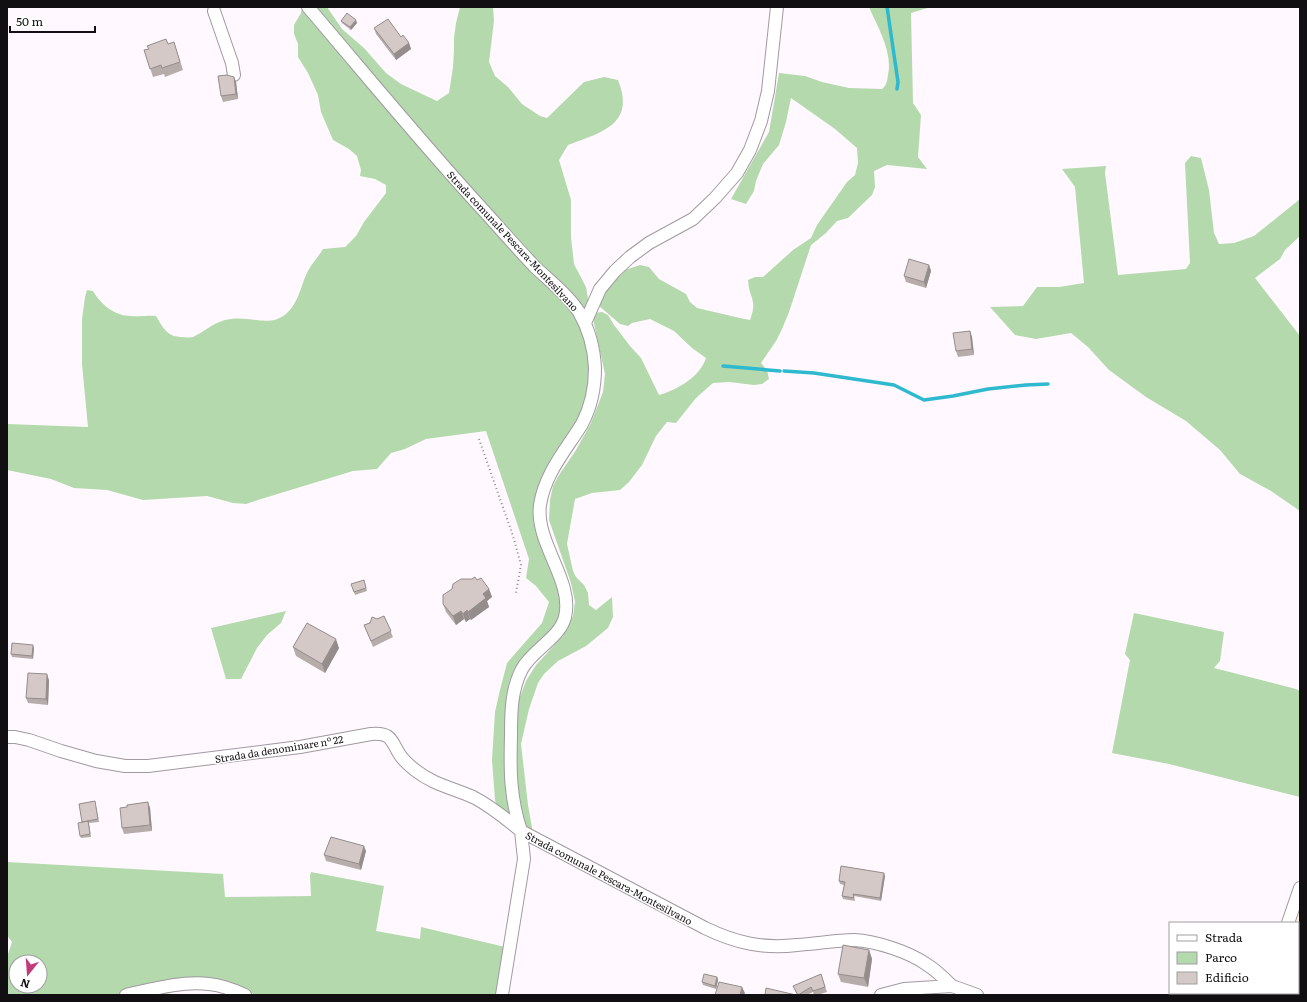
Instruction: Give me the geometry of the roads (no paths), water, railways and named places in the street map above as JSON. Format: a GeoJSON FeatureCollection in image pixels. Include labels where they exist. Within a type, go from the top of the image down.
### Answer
{"type":"FeatureCollection","features":[{"type":"Feature","properties":{"kind":"street","name":"Strada comunale Pescara-Montesilvano"},"geometry":{"type":"LineString","coordinates":[[308,7],[424,144],[532,263],[567,297],[585,323],[589,334],[595,367],[592,397],[582,423],[549,477],[540,507],[544,537],[563,587],[567,603],[565,618],[557,632],[522,668],[515,686],[511,706],[510,786],[514,810],[520,831],[725,937],[749,944],[768,946],[796,946],[843,940],[865,942],[896,951],[923,962],[952,986]]}},
{"type":"Feature","properties":{"kind":"street"},"geometry":{"type":"LineString","coordinates":[[585,323],[600,289],[615,270],[648,243],[693,219],[715,198],[737,173],[750,150],[761,121],[768,91],[777,7]]}},
{"type":"Feature","properties":{"kind":"street"},"geometry":{"type":"LineString","coordinates":[[214,12],[232,63],[234,75]]}},
{"type":"Feature","properties":{"kind":"street","name":"Strada da denominare nº 22"},"geometry":{"type":"LineString","coordinates":[[7,736],[29,740],[86,759],[116,765],[140,767],[300,747],[371,734],[379,734],[390,738],[400,755],[416,771],[438,784],[481,801],[520,831]]}},
{"type":"Feature","properties":{"kind":"street"},"geometry":{"type":"LineString","coordinates":[[502,995],[524,859],[520,831]]}},
{"type":"Feature","properties":{"kind":"street"},"geometry":{"type":"LineString","coordinates":[[1288,922],[1300,888]]}},
{"type":"Feature","properties":{"kind":"street"},"geometry":{"type":"LineString","coordinates":[[126,995],[172,985],[191,984],[210,984],[229,988],[245,995]]}},
{"type":"Feature","properties":{"kind":"street"},"geometry":{"type":"LineString","coordinates":[[880,995],[904,989],[952,986],[977,995]]}},
{"type":"Feature","properties":{"kind":"waterway"},"geometry":{"type":"LineString","coordinates":[[887,7],[898,82],[897,89]]}},
{"type":"Feature","properties":{"kind":"waterway"},"geometry":{"type":"LineString","coordinates":[[723,366],[780,371]]}},
{"type":"Feature","properties":{"kind":"waterway"},"geometry":{"type":"LineString","coordinates":[[784,371],[814,373],[894,385],[924,400],[988,389],[1048,384]]}}]}
